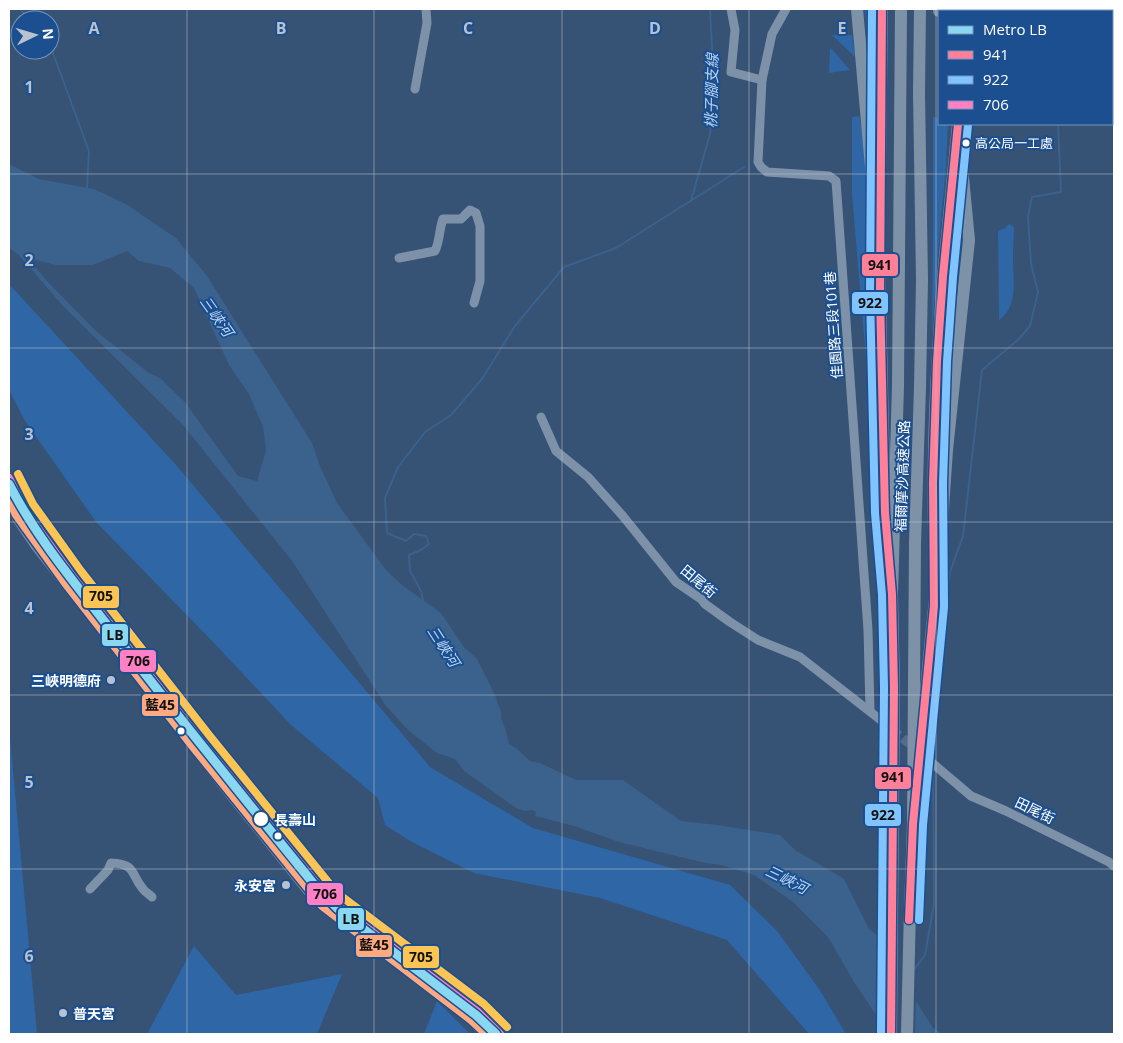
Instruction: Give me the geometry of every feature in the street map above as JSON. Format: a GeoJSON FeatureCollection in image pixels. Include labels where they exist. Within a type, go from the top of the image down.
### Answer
{"type":"FeatureCollection","features":[{"type":"Feature","properties":{"kind":"highway"},"geometry":{"type":"LineString","coordinates":[[857,9],[879,256]]}},
{"type":"Feature","properties":{"kind":"highway"},"geometry":{"type":"LineString","coordinates":[[882,9],[879,256],[885,513],[892,594]]}},
{"type":"Feature","properties":{"kind":"highway","name":"福爾摩沙高速公路"},"geometry":{"type":"LineString","coordinates":[[891,1034],[894,688],[892,594],[898,386],[901,9]]}},
{"type":"Feature","properties":{"kind":"highway","name":"福爾摩沙高速公路"},"geometry":{"type":"LineString","coordinates":[[908,1034],[910,909],[914,824],[915,543],[922,280],[919,93],[920,9]]}},
{"type":"Feature","properties":{"kind":"highway"},"geometry":{"type":"LineString","coordinates":[[914,824],[968,240],[956,125]]}},
{"type":"Feature","properties":{"kind":"highway"},"geometry":{"type":"LineString","coordinates":[[934,606],[933,474],[937,361],[956,125]]}},
{"type":"Feature","properties":{"kind":"main road"},"geometry":{"type":"LineString","coordinates":[[9,478],[24,509],[73,577],[201,741],[330,900],[478,1012],[500,1034]]}},
{"type":"Feature","properties":{"kind":"main road"},"geometry":{"type":"LineString","coordinates":[[9,499],[18,518],[35,544],[312,895],[324,908],[472,1020],[486,1034]]}},
{"type":"Feature","properties":{"kind":"street"},"geometry":{"type":"LineString","coordinates":[[415,89],[427,23],[426,9]]}},
{"type":"Feature","properties":{"kind":"street"},"geometry":{"type":"LineString","coordinates":[[731,9],[735,30],[731,72],[762,80]]}},
{"type":"Feature","properties":{"kind":"street","name":"佳園路三段101巷"},"geometry":{"type":"LineString","coordinates":[[786,9],[772,34],[762,80],[758,162],[767,172],[829,176],[836,181],[868,630],[870,711]]}},
{"type":"Feature","properties":{"kind":"street"},"geometry":{"type":"LineString","coordinates":[[400,258],[436,251],[443,219],[462,219],[470,210],[476,213],[480,226],[480,281],[474,303]]}},
{"type":"Feature","properties":{"kind":"street","name":"田尾街"},"geometry":{"type":"LineString","coordinates":[[540,417],[556,451],[588,477],[622,515],[676,582],[751,636],[800,657],[882,721]]}},
{"type":"Feature","properties":{"kind":"street","name":"田尾街"},"geometry":{"type":"LineString","coordinates":[[930,761],[971,796],[1006,811],[1114,866]]}},
{"type":"Feature","properties":{"kind":"street"},"geometry":{"type":"LineString","coordinates":[[90,889],[108,870],[111,863],[119,863],[131,868],[142,889],[152,897]]}},
{"type":"Feature","properties":{"kind":"shaded area"},"geometry":{"type":"Polygon","coordinates":[[[865,9],[876,9],[875,82],[867,33],[865,9]]]}},
{"type":"Feature","properties":{"kind":"shaded area"},"geometry":{"type":"Polygon","coordinates":[[[832,35],[852,35],[855,57],[832,35]]]}},
{"type":"Feature","properties":{"kind":"shaded area"},"geometry":{"type":"Polygon","coordinates":[[[830,47],[850,70],[829,73],[830,47]]]}},
{"type":"Feature","properties":{"kind":"shaded area"},"geometry":{"type":"Polygon","coordinates":[[[859,116],[863,134],[869,193],[871,234],[871,290],[877,398],[875,513],[867,370],[852,195],[852,117],[859,116]]]}},
{"type":"Feature","properties":{"kind":"shaded area"},"geometry":{"type":"Polygon","coordinates":[[[933,117],[938,118],[938,125],[948,125],[932,334],[933,117]]]}},
{"type":"Feature","properties":{"kind":"shaded area"},"geometry":{"type":"Polygon","coordinates":[[[958,171],[963,211],[942,399],[941,352],[958,171]]]}},
{"type":"Feature","properties":{"kind":"shaded area"},"geometry":{"type":"Polygon","coordinates":[[[1009,224],[1014,227],[1014,292],[1010,307],[999,320],[998,231],[1009,224]]]}},
{"type":"Feature","properties":{"kind":"shaded area"},"geometry":{"type":"Polygon","coordinates":[[[9,284],[177,466],[430,767],[533,828],[730,885],[778,932],[821,992],[846,1034],[809,1034],[727,940],[600,898],[474,873],[410,841],[385,825],[378,798],[291,725],[96,522],[25,421],[9,390],[9,284]]]}},
{"type":"Feature","properties":{"kind":"shaded area"},"geometry":{"type":"Polygon","coordinates":[[[9,726],[37,1034],[9,1034],[9,726]]]}},
{"type":"Feature","properties":{"kind":"shaded area"},"geometry":{"type":"Polygon","coordinates":[[[194,946],[236,995],[342,974],[317,1034],[147,1034],[194,946]]]}},
{"type":"Feature","properties":{"kind":"shaded area"},"geometry":{"type":"Polygon","coordinates":[[[437,1001],[470,1034],[424,1034],[437,1001]]]}},
{"type":"Feature","properties":{"kind":"water","name":"三峽河"},"geometry":{"type":"Polygon","coordinates":[[[9,164],[39,179],[94,189],[126,204],[176,238],[207,276],[312,443],[337,503],[386,570],[402,585],[441,613],[463,646],[477,659],[495,695],[509,744],[530,761],[540,763],[576,780],[623,780],[681,821],[780,835],[795,850],[844,879],[869,929],[881,938],[879,948],[933,1028],[943,1034],[889,1034],[854,982],[828,937],[793,902],[754,875],[721,865],[705,863],[619,842],[574,826],[535,816],[536,812],[532,810],[525,811],[516,808],[464,771],[455,759],[437,753],[409,731],[386,706],[292,561],[183,425],[63,306],[18,254],[9,248],[9,164]],[[127,251],[93,265],[56,265],[35,260],[32,263],[96,331],[149,373],[160,378],[185,402],[238,476],[257,481],[266,450],[263,427],[249,394],[229,365],[194,288],[170,268],[139,261],[127,251]]]}},
{"type":"Feature","properties":{"kind":"pier"},"geometry":{"type":"Polygon","coordinates":[[[880,934],[883,938],[882,948],[916,995],[915,1034],[886,1034],[879,1024],[880,934]]]}},
{"type":"Feature","properties":{"kind":"waterway","name":"桃子腳支線"},"geometry":{"type":"LineString","coordinates":[[691,201],[710,134],[714,87],[710,9]]}},
{"type":"Feature","properties":{"kind":"waterway"},"geometry":{"type":"LineString","coordinates":[[56,60],[89,151],[87,189]]}},
{"type":"Feature","properties":{"kind":"waterway"},"geometry":{"type":"LineString","coordinates":[[933,759],[938,658],[950,572],[963,536],[982,370],[1019,339],[1030,326],[1038,292],[1031,264],[1028,217],[1032,197],[1061,192],[1058,125]]}},
{"type":"Feature","properties":{"kind":"waterway"},"geometry":{"type":"LineString","coordinates":[[423,600],[421,591],[410,571],[409,555],[429,544],[426,536],[414,534],[406,541],[387,533],[385,498],[398,467],[425,432],[451,415],[482,379],[515,326],[564,267],[616,248],[744,167]]}},
{"type":"Feature","properties":{"kind":"waterway"},"geometry":{"type":"LineString","coordinates":[[914,970],[925,955],[934,904],[933,769]]}},
{"type":"Feature","properties":{"kind":"tunnel"},"geometry":{"type":"LineString","coordinates":[[882,721],[924,756]]}},
{"type":"Feature","properties":{"kind":"metro line","name":"LB"},"geometry":{"type":"LineString","coordinates":[[9,484],[31,523],[70,577],[186,726],[313,883],[337,908],[476,1015],[496,1034]]}},
{"type":"Feature","properties":{"kind":"transit line","name":"922"},"geometry":{"type":"LineString","coordinates":[[872,9],[870,295],[875,513],[882,595],[884,688],[881,1034]]}},
{"type":"Feature","properties":{"kind":"transit line","name":"941"},"geometry":{"type":"LineString","coordinates":[[882,9],[880,295],[885,513],[892,594],[894,688],[891,1034]]}},
{"type":"Feature","properties":{"kind":"transit line","name":"941"},"geometry":{"type":"LineString","coordinates":[[909,920],[913,824],[934,606],[933,483],[937,361],[943,276],[958,125]]}},
{"type":"Feature","properties":{"kind":"transit line","name":"922"},"geometry":{"type":"LineString","coordinates":[[919,920],[923,825],[944,607],[943,483],[947,362],[953,277],[968,125]]}},
{"type":"Feature","properties":{"kind":"transit line","name":"705"},"geometry":{"type":"LineString","coordinates":[[18,474],[33,504],[81,571],[209,735],[337,893],[484,1004],[507,1027]]}},
{"type":"Feature","properties":{"kind":"transit line","name":"706"},"geometry":{"type":"LineString","coordinates":[[9,478],[24,509],[73,577],[201,741],[330,900],[478,1012],[500,1034]]}},
{"type":"Feature","properties":{"kind":"transit line","name":"藍45"},"geometry":{"type":"LineString","coordinates":[[9,500],[16,515],[65,583],[193,747],[322,906],[471,1020],[486,1034]]}},
{"type":"Feature","properties":{"kind":"place","name":"高公局一工處"},"geometry":{"type":"Point","coordinates":[966,143]}},
{"type":"Feature","properties":{"kind":"place","name":"三峽明德府"},"geometry":{"type":"Point","coordinates":[111,680]}},
{"type":"Feature","properties":{"kind":"place","name":"長壽山"},"geometry":{"type":"Point","coordinates":[261,819]}},
{"type":"Feature","properties":{"kind":"place","name":"永安宮"},"geometry":{"type":"Point","coordinates":[286,885]}},
{"type":"Feature","properties":{"kind":"place","name":"普天宮"},"geometry":{"type":"Point","coordinates":[63,1013]}}]}
